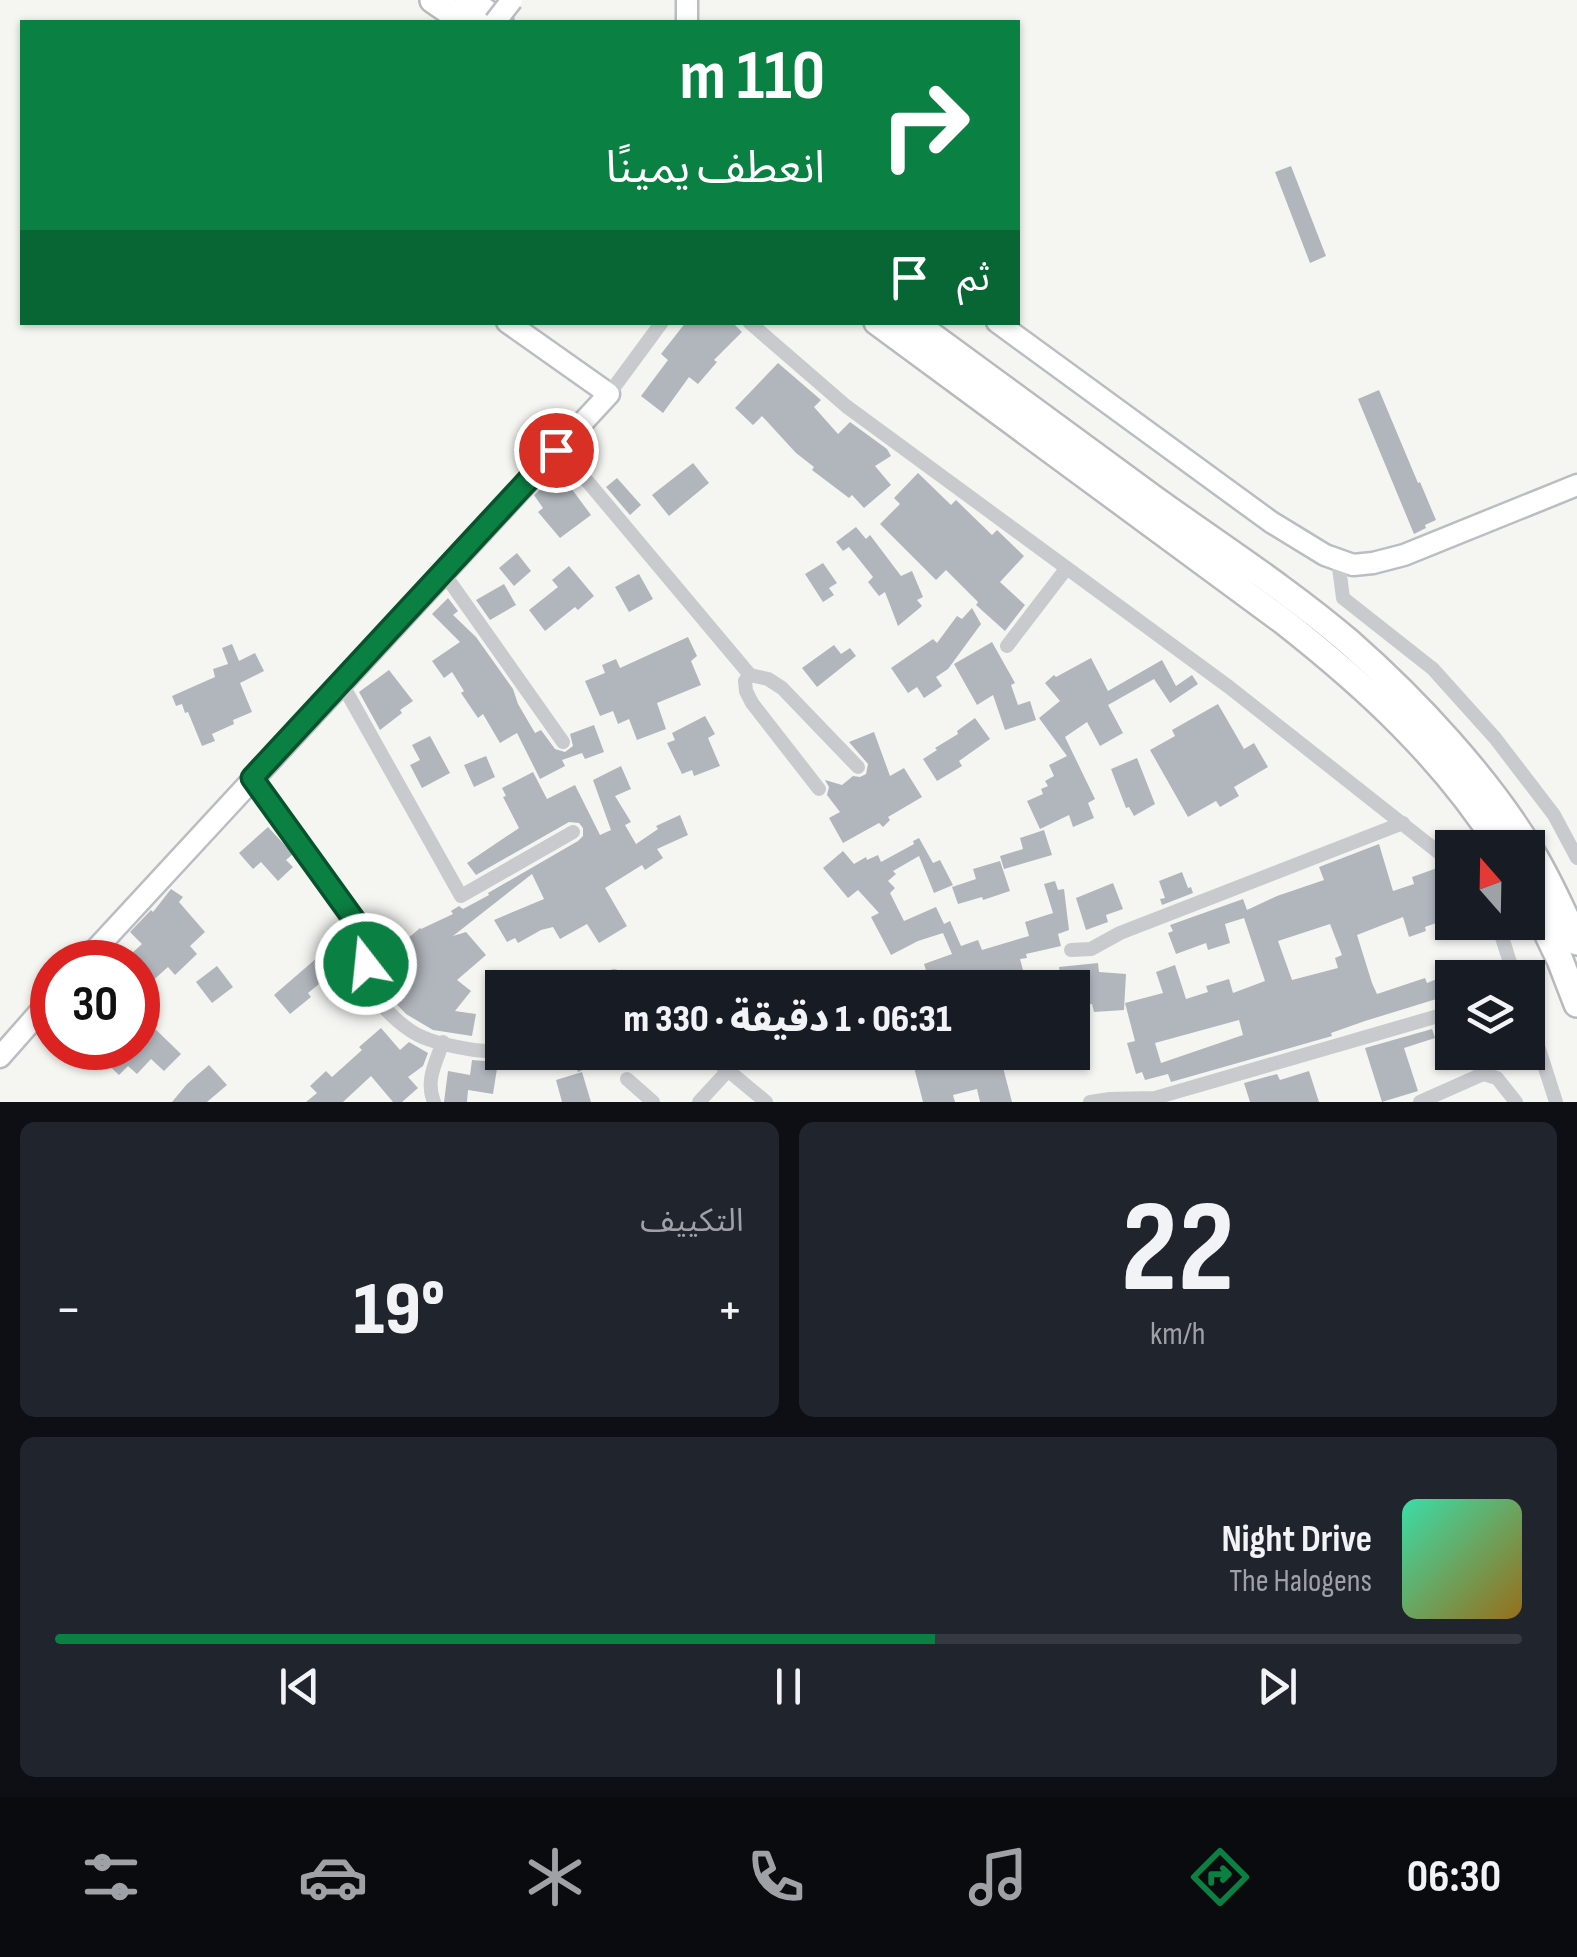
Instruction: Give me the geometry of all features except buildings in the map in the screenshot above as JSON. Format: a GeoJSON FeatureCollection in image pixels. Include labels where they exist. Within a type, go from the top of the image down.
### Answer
{"type":"FeatureCollection","features":[{"type":"Feature","properties":{"kind":"highway"},"geometry":{"type":"LineString","coordinates":[[433,0],[461,20]]}},
{"type":"Feature","properties":{"kind":"highway"},"geometry":{"type":"LineString","coordinates":[[468,0],[495,20]]}},
{"type":"Feature","properties":{"kind":"highway"},"geometry":{"type":"LineString","coordinates":[[881,325],[1338,664],[1430,753],[1487,830]]}},
{"type":"Feature","properties":{"kind":"highway"},"geometry":{"type":"LineString","coordinates":[[918,325],[1348,642],[1428,719],[1501,806],[1532,852],[1577,942]]}},
{"type":"Feature","properties":{"kind":"highway"},"geometry":{"type":"LineString","coordinates":[[1545,929],[1577,1004]]}},
{"type":"Feature","properties":{"kind":"street"},"geometry":{"type":"LineString","coordinates":[[511,325],[608,394]]}},
{"type":"Feature","properties":{"kind":"street"},"geometry":{"type":"LineString","coordinates":[[104,940],[608,394],[660,325]]}},
{"type":"Feature","properties":{"kind":"street"},"geometry":{"type":"LineString","coordinates":[[752,325],[846,406],[1229,688],[1435,849]]}},
{"type":"Feature","properties":{"kind":"street"},"geometry":{"type":"LineString","coordinates":[[1000,325],[1272,522],[1324,555],[1353,565],[1373,564],[1404,554],[1577,485]]}},
{"type":"Feature","properties":{"kind":"street"},"geometry":{"type":"LineString","coordinates":[[556,450],[588,482],[750,675],[768,679],[782,688],[858,768]]}},
{"type":"Feature","properties":{"kind":"street"},"geometry":{"type":"LineString","coordinates":[[1338,560],[1342,598],[1433,668],[1542,799],[1577,858]]}},
{"type":"Feature","properties":{"kind":"street"},"geometry":{"type":"LineString","coordinates":[[1007,646],[1066,569]]}},
{"type":"Feature","properties":{"kind":"street"},"geometry":{"type":"LineString","coordinates":[[442,572],[563,742]]}},
{"type":"Feature","properties":{"kind":"street"},"geometry":{"type":"LineString","coordinates":[[750,675],[746,691],[752,702],[819,789]]}},
{"type":"Feature","properties":{"kind":"street"},"geometry":{"type":"LineString","coordinates":[[341,682],[461,896],[573,832]]}},
{"type":"Feature","properties":{"kind":"street"},"geometry":{"type":"LineString","coordinates":[[252,778],[363,932],[368,941],[367,977],[373,992],[412,1032],[427,1039],[485,1050]]}},
{"type":"Feature","properties":{"kind":"street"},"geometry":{"type":"LineString","coordinates":[[1071,950],[1091,949],[1120,934],[1403,823]]}},
{"type":"Feature","properties":{"kind":"street"},"geometry":{"type":"LineString","coordinates":[[1090,1102],[1155,1098],[1435,1017]]}},
{"type":"Feature","properties":{"kind":"street"},"geometry":{"type":"LineString","coordinates":[[0,1057],[30,1023]]}},
{"type":"Feature","properties":{"kind":"street"},"geometry":{"type":"LineString","coordinates":[[434,1102],[429,1083],[444,1042]]}},
{"type":"Feature","properties":{"kind":"street"},"geometry":{"type":"LineString","coordinates":[[1545,1068],[1556,1102]]}},
{"type":"Feature","properties":{"kind":"street"},"geometry":{"type":"LineString","coordinates":[[700,1102],[728,1071],[766,1102]]}},
{"type":"Feature","properties":{"kind":"street"},"geometry":{"type":"LineString","coordinates":[[1420,1102],[1483,1074],[1497,1078],[1516,1102]]}},
{"type":"Feature","properties":{"kind":"street"},"geometry":{"type":"LineString","coordinates":[[627,1079],[653,1102]]}},
{"type":"Feature","properties":{"kind":"route"},"geometry":{"type":"LineString","coordinates":[[366,964],[369,950],[363,932],[252,778],[556,450]]}}]}
